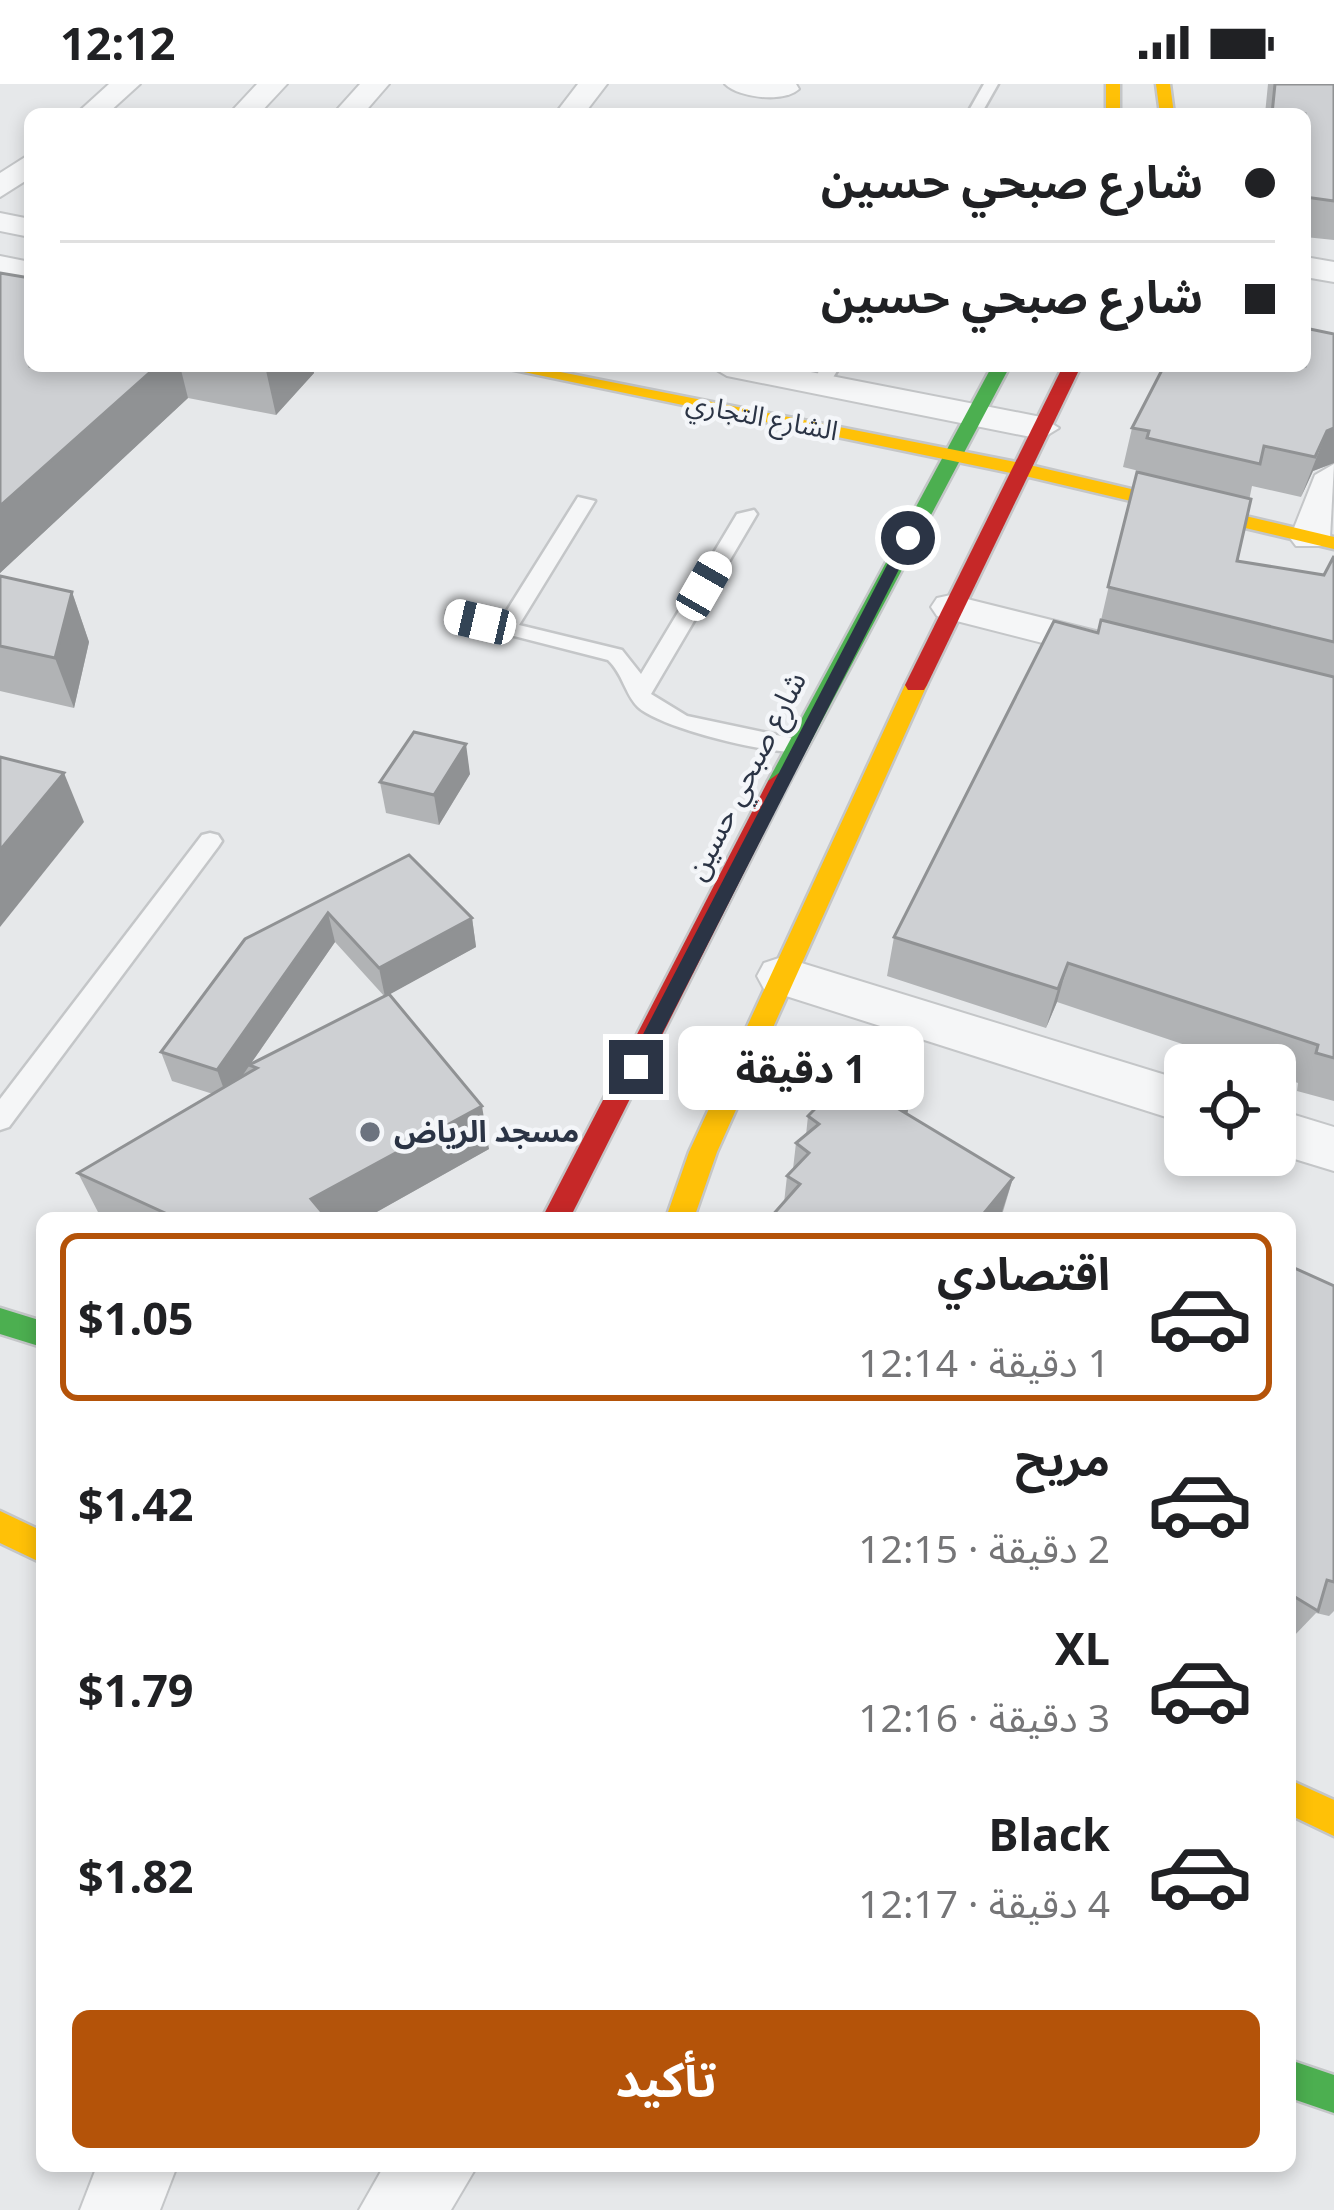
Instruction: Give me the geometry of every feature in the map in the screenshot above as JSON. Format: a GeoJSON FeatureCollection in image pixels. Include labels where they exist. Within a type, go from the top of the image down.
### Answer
{"type":"FeatureCollection","features":[{"type":"Feature","properties":{"kind":"street"},"geometry":{"type":"LineString","coordinates":[[97,108],[126,84]]}},
{"type":"Feature","properties":{"kind":"street"},"geometry":{"type":"LineString","coordinates":[[249,108],[273,84]]}},
{"type":"Feature","properties":{"kind":"street"},"geometry":{"type":"LineString","coordinates":[[352,108],[375,84]]}},
{"type":"Feature","properties":{"kind":"street"},"geometry":{"type":"LineString","coordinates":[[573,108],[593,84]]}},
{"type":"Feature","properties":{"kind":"street"},"geometry":{"type":"LineString","coordinates":[[739,84],[787,86]]}},
{"type":"Feature","properties":{"kind":"street"},"geometry":{"type":"LineString","coordinates":[[0,188],[24,168]]}},
{"type":"Feature","properties":{"kind":"street","name":"الشارع التجاري"},"geometry":{"type":"LineString","coordinates":[[534,372],[1021,469],[1322,541]]}},
{"type":"Feature","properties":{"kind":"street","name":"الشارع التجاري"},"geometry":{"type":"LineString","coordinates":[[793,372],[826,375],[1041,428]]}},
{"type":"Feature","properties":{"kind":"street","name":"شارع صبحي حسين"},"geometry":{"type":"LineString","coordinates":[[559,1212],[797,746],[998,372]]}},
{"type":"Feature","properties":{"kind":"street"},"geometry":{"type":"LineString","coordinates":[[682,1212],[703,1152],[951,607],[1069,372]]}},
{"type":"Feature","properties":{"kind":"street"},"geometry":{"type":"LineString","coordinates":[[1322,541],[1334,475]]}},
{"type":"Feature","properties":{"kind":"street"},"geometry":{"type":"LineString","coordinates":[[951,607],[1154,659]]}},
{"type":"Feature","properties":{"kind":"street"},"geometry":{"type":"LineString","coordinates":[[782,976],[1164,1095]]}},
{"type":"Feature","properties":{"kind":"street"},"geometry":{"type":"LineString","coordinates":[[1296,1137],[1334,1149]]}},
{"type":"Feature","properties":{"kind":"street"},"geometry":{"type":"LineString","coordinates":[[0,1321],[36,1332]]}},
{"type":"Feature","properties":{"kind":"street"},"geometry":{"type":"LineString","coordinates":[[0,1526],[36,1545]]}},
{"type":"Feature","properties":{"kind":"street"},"geometry":{"type":"LineString","coordinates":[[1296,1800],[1334,1818]]}},
{"type":"Feature","properties":{"kind":"street"},"geometry":{"type":"LineString","coordinates":[[1296,2081],[1334,2094]]}},
{"type":"Feature","properties":{"kind":"street"},"geometry":{"type":"LineString","coordinates":[[120,2210],[135,2172]]}},
{"type":"Feature","properties":{"kind":"street"},"geometry":{"type":"LineString","coordinates":[[400,2210],[432,2172]]}},
{"type":"Feature","properties":{"kind":"lane"},"geometry":{"type":"LineString","coordinates":[[507,628],[585,501]]}},
{"type":"Feature","properties":{"kind":"lane"},"geometry":{"type":"LineString","coordinates":[[639,694],[747,514]]}},
{"type":"Feature","properties":{"kind":"lane"},"geometry":{"type":"LineString","coordinates":[[454,615],[615,655],[634,672],[639,694],[661,715],[797,746]]}},
{"type":"Feature","properties":{"kind":"lane"},"geometry":{"type":"LineString","coordinates":[[0,1119],[210,841]]}},
{"type":"Feature","properties":{"kind":"building"},"geometry":{"type":"Polygon","coordinates":[[[1275,84],[1334,84],[1334,201],[1311,198],[1311,108],[1273,108],[1275,84]]]}},
{"type":"Feature","properties":{"kind":"building"},"geometry":{"type":"Polygon","coordinates":[[[0,273],[24,277],[24,372],[150,372],[0,506],[0,273]]]}},
{"type":"Feature","properties":{"kind":"building"},"geometry":{"type":"Polygon","coordinates":[[[1311,329],[1334,334],[1334,428],[1327,431],[1315,457],[1264,446],[1260,464],[1147,438],[1149,431],[1132,428],[1161,372],[1311,372],[1311,329]]]}},
{"type":"Feature","properties":{"kind":"building"},"geometry":{"type":"Polygon","coordinates":[[[1137,472],[1251,499],[1237,561],[1324,575],[1334,556],[1334,642],[1108,587],[1137,472]]]}},
{"type":"Feature","properties":{"kind":"building"},"geometry":{"type":"Polygon","coordinates":[[[0,576],[72,592],[55,658],[0,646],[0,576]]]}},
{"type":"Feature","properties":{"kind":"building"},"geometry":{"type":"Polygon","coordinates":[[[1101,620],[1334,677],[1334,1058],[1316,1053],[1318,1045],[1068,963],[1058,989],[894,937],[1054,621],[1098,633],[1101,620]]]}},
{"type":"Feature","properties":{"kind":"building"},"geometry":{"type":"Polygon","coordinates":[[[414,732],[466,744],[434,795],[380,782],[414,732]]]}},
{"type":"Feature","properties":{"kind":"building"},"geometry":{"type":"Polygon","coordinates":[[[0,757],[64,773],[0,850],[0,757]]]}},
{"type":"Feature","properties":{"kind":"building"},"geometry":{"type":"Polygon","coordinates":[[[409,855],[472,918],[379,968],[328,913],[217,1070],[161,1052],[245,939],[409,855]]]}},
{"type":"Feature","properties":{"kind":"building"},"geometry":{"type":"Polygon","coordinates":[[[389,994],[482,1106],[311,1199],[322,1212],[163,1212],[78,1173],[257,1068],[249,1065],[389,994]]]}},
{"type":"Feature","properties":{"kind":"building"},"geometry":{"type":"Polygon","coordinates":[[[870,1063],[914,1081],[892,1105],[1013,1178],[985,1212],[775,1212],[800,1184],[787,1176],[809,1153],[796,1143],[819,1124],[808,1116],[854,1069],[870,1063]]]}},
{"type":"Feature","properties":{"kind":"building"},"geometry":{"type":"Polygon","coordinates":[[[1296,1269],[1334,1286],[1334,1582],[1327,1580],[1318,1611],[1296,1598],[1296,1269]]]}},
{"type":"Feature","properties":{"kind":"traffic: fast"},"geometry":{"type":"LineString","coordinates":[[779,781],[998,372]]}},
{"type":"Feature","properties":{"kind":"traffic: fast"},"geometry":{"type":"LineString","coordinates":[[0,1321],[36,1332]]}},
{"type":"Feature","properties":{"kind":"traffic: fast"},"geometry":{"type":"LineString","coordinates":[[1296,2081],[1334,2094]]}},
{"type":"Feature","properties":{"kind":"traffic: slow"},"geometry":{"type":"LineString","coordinates":[[1113,84],[1113,108]]}},
{"type":"Feature","properties":{"kind":"traffic: slow"},"geometry":{"type":"LineString","coordinates":[[1163,84],[1166,108]]}},
{"type":"Feature","properties":{"kind":"traffic: slow"},"geometry":{"type":"LineString","coordinates":[[534,372],[1021,469],[1334,543]]}},
{"type":"Feature","properties":{"kind":"traffic: slow"},"geometry":{"type":"LineString","coordinates":[[682,1212],[703,1152],[916,685]]}},
{"type":"Feature","properties":{"kind":"traffic: slow"},"geometry":{"type":"LineString","coordinates":[[0,1526],[36,1545]]}},
{"type":"Feature","properties":{"kind":"traffic: slow"},"geometry":{"type":"LineString","coordinates":[[1296,1800],[1334,1818]]}},
{"type":"Feature","properties":{"kind":"traffic: jam"},"geometry":{"type":"LineString","coordinates":[[916,685],[1069,372]]}},
{"type":"Feature","properties":{"kind":"traffic: jam"},"geometry":{"type":"LineString","coordinates":[[559,1212],[779,781]]}},
{"type":"Feature","properties":{"kind":"place","name":"مسجد الرياض"},"geometry":{"type":"Point","coordinates":[370,1132]}},
{"type":"Feature","properties":{"kind":"route"},"geometry":{"type":"LineString","coordinates":[[636,1067],[797,746],[908,538]]}}]}
